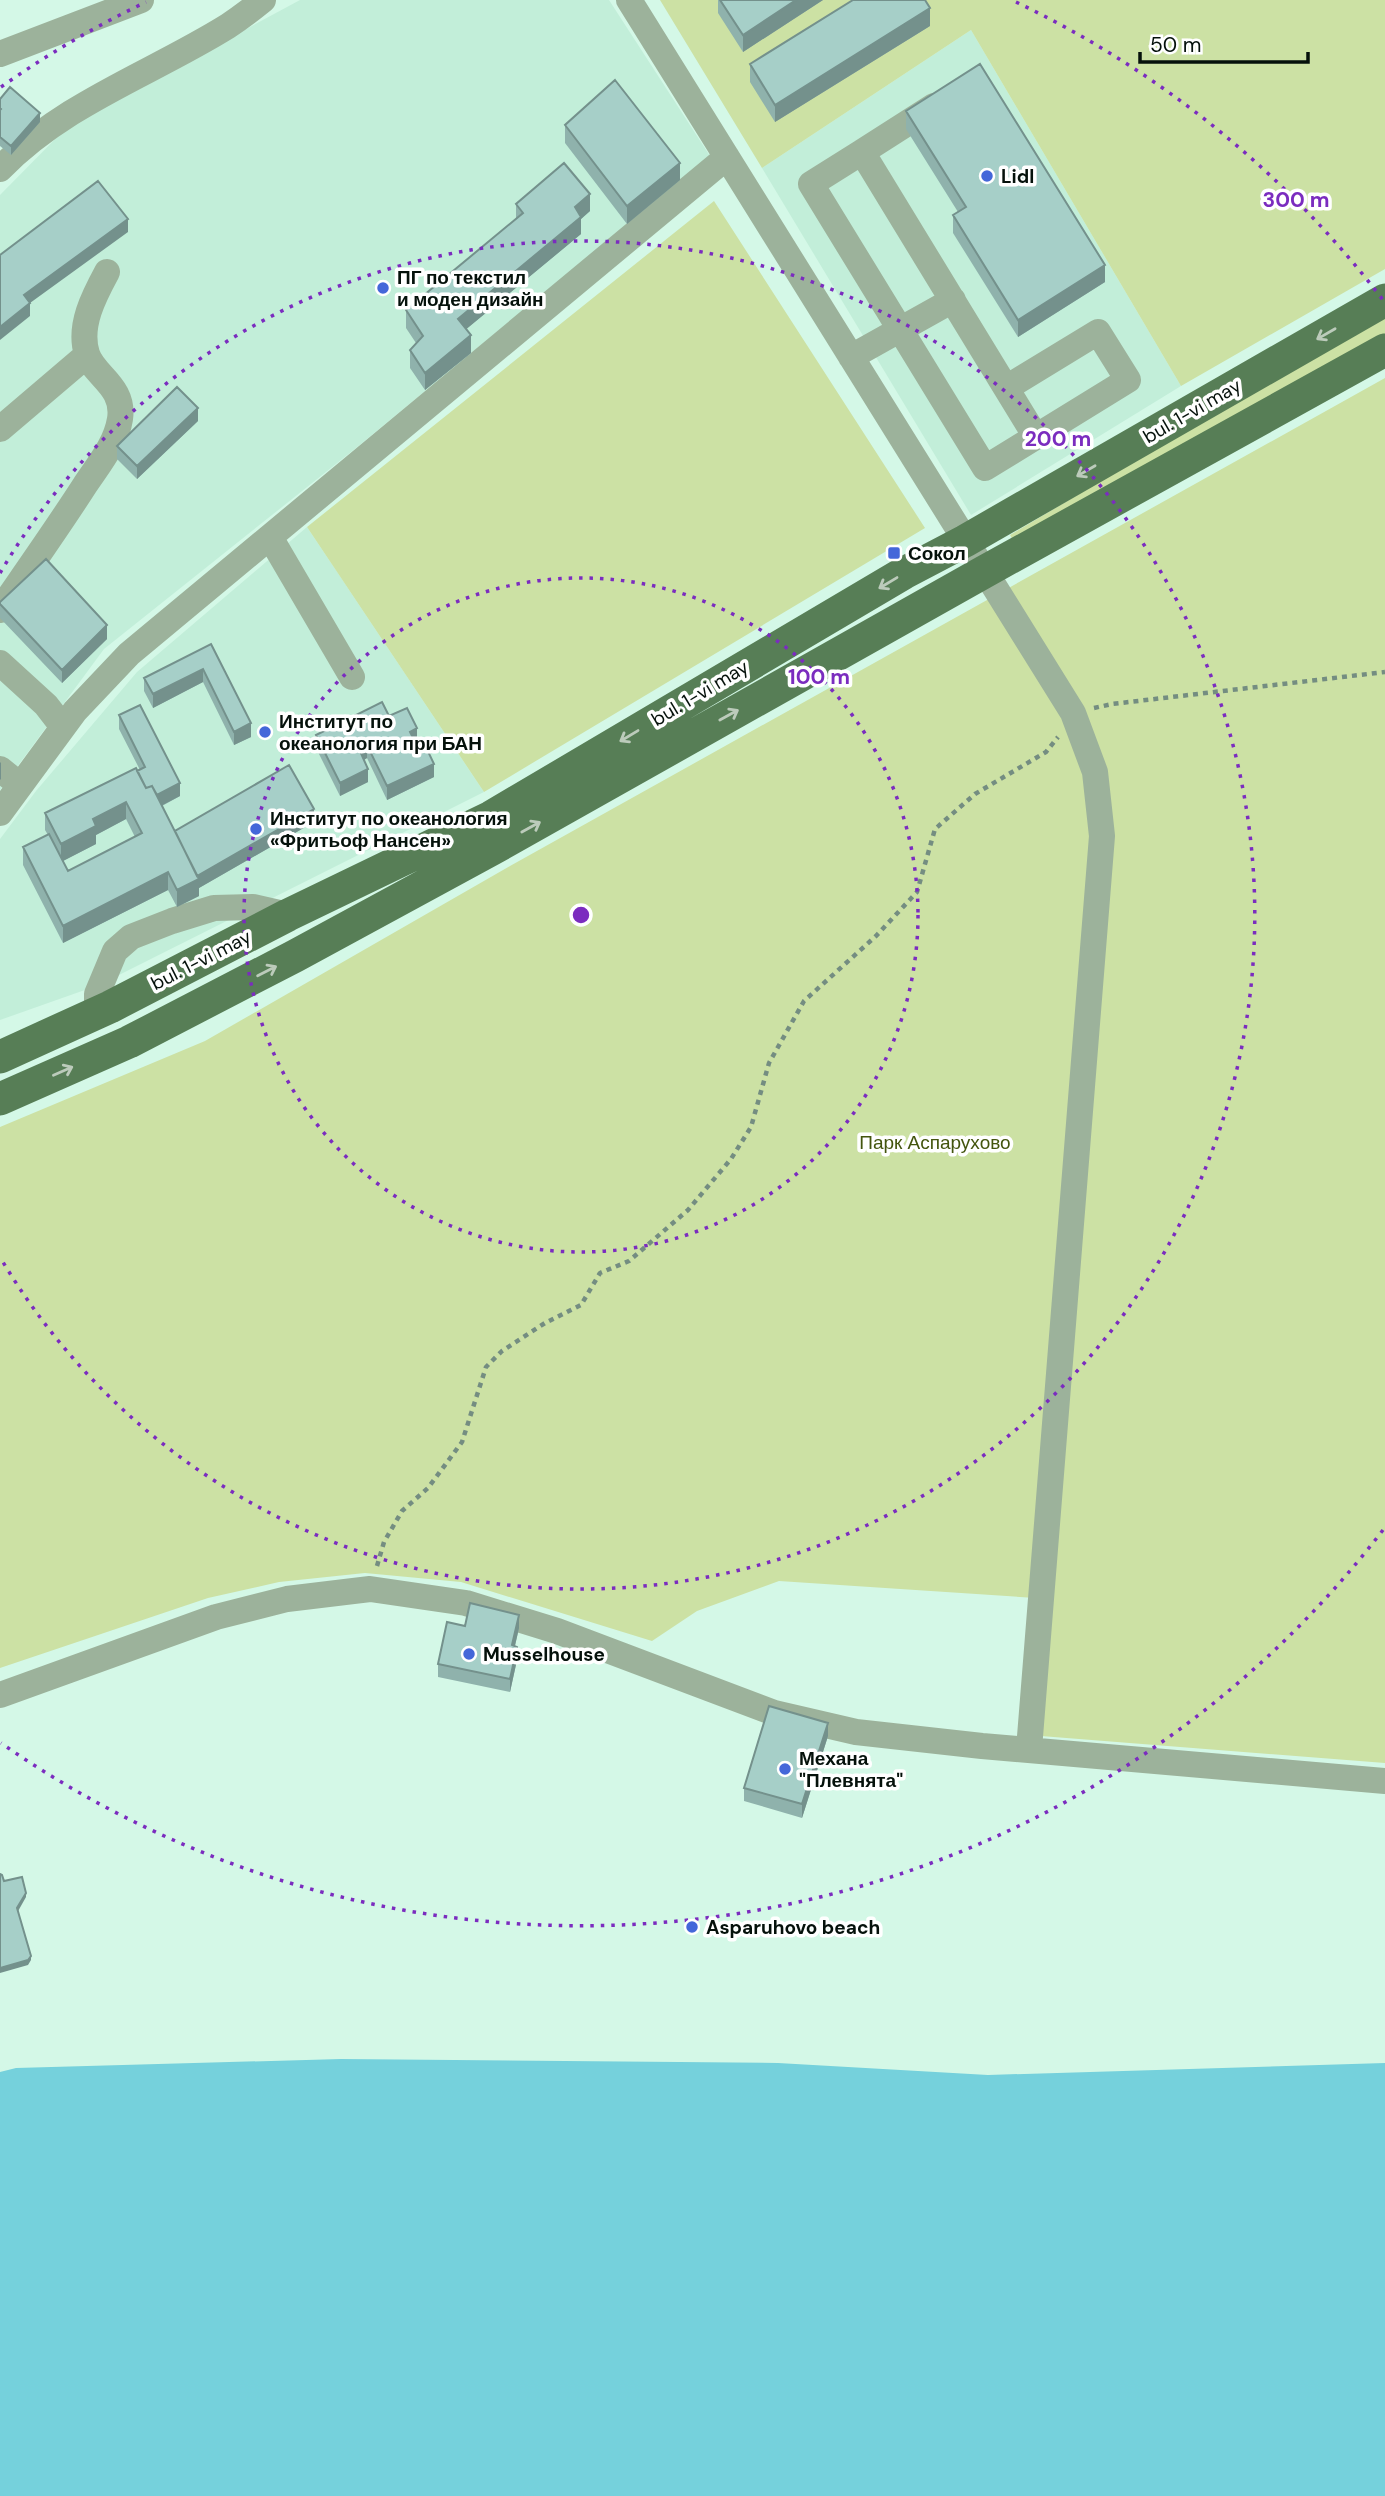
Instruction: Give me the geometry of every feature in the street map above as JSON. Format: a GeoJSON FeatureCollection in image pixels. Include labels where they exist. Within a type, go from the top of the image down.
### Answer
{"type":"FeatureCollection","features":[{"type":"Feature","properties":{"kind":"main road","name":"bul. 1-vi may"},"geometry":{"type":"LineString","coordinates":[[0,1057],[97,1012],[288,915],[491,817],[904,573],[965,541],[1385,300]]}},
{"type":"Feature","properties":{"kind":"main road","name":"bul. 1-vi may"},"geometry":{"type":"LineString","coordinates":[[0,1099],[130,1042],[295,956],[494,848],[1385,350]]}},
{"type":"Feature","properties":{"kind":"street"},"geometry":{"type":"LineString","coordinates":[[0,54],[142,0]]}},
{"type":"Feature","properties":{"kind":"street"},"geometry":{"type":"LineString","coordinates":[[0,169],[20,148],[64,115],[229,25],[263,0]]}},
{"type":"Feature","properties":{"kind":"street"},"geometry":{"type":"LineString","coordinates":[[629,0],[1073,713],[1095,772],[1102,836],[1029,1749]]}},
{"type":"Feature","properties":{"kind":"street"},"geometry":{"type":"LineString","coordinates":[[958,91],[811,184],[985,468],[1128,380],[1098,332],[1006,388]]}},
{"type":"Feature","properties":{"kind":"street"},"geometry":{"type":"LineString","coordinates":[[862,152],[1036,437]]}},
{"type":"Feature","properties":{"kind":"street"},"geometry":{"type":"LineString","coordinates":[[0,813],[10,777],[63,727],[75,710],[129,653],[727,158]]}},
{"type":"Feature","properties":{"kind":"street"},"geometry":{"type":"LineString","coordinates":[[0,610],[115,438],[121,416],[116,391],[87,355],[86,317],[107,272]]}},
{"type":"Feature","properties":{"kind":"street"},"geometry":{"type":"LineString","coordinates":[[851,358],[953,300]]}},
{"type":"Feature","properties":{"kind":"street"},"geometry":{"type":"LineString","coordinates":[[0,429],[87,355]]}},
{"type":"Feature","properties":{"kind":"street"},"geometry":{"type":"LineString","coordinates":[[270,537],[352,677]]}},
{"type":"Feature","properties":{"kind":"street"},"geometry":{"type":"LineString","coordinates":[[0,663],[46,705],[63,727]]}},
{"type":"Feature","properties":{"kind":"street"},"geometry":{"type":"LineString","coordinates":[[97,1012],[97,994],[115,951],[131,937],[214,908],[253,907],[288,915]]}},
{"type":"Feature","properties":{"kind":"street"},"geometry":{"type":"LineString","coordinates":[[0,1695],[216,1617],[287,1599],[370,1589],[466,1603],[544,1627],[774,1713],[856,1732],[1385,1781]]}},
{"type":"Feature","properties":{"kind":"path"},"geometry":{"type":"LineString","coordinates":[[370,1589],[384,1542],[402,1511],[428,1488],[462,1442],[486,1367],[502,1351],[545,1322],[581,1305],[600,1273],[629,1261],[688,1210],[731,1159],[751,1127],[769,1063],[804,1001],[876,936],[917,892],[935,830],[975,794],[1046,752],[1073,713],[1112,704],[1385,672]]}},
{"type":"Feature","properties":{"kind":"shaded area"},"geometry":{"type":"Polygon","coordinates":[[[300,0],[609,0],[710,156],[356,448],[104,649],[0,790],[0,195],[71,123],[300,0]]]}},
{"type":"Feature","properties":{"kind":"shaded area"},"geometry":{"type":"Polygon","coordinates":[[[971,30],[1181,386],[971,515],[762,168],[971,30]]]}},
{"type":"Feature","properties":{"kind":"shaded area","name":"Институт по океанология при БАН"},"geometry":{"type":"Polygon","coordinates":[[[307,527],[484,792],[99,985],[0,1020],[0,839],[36,791],[137,672],[307,527]]]}},
{"type":"Feature","properties":{"kind":"green space"},"geometry":{"type":"Polygon","coordinates":[[[660,0],[1385,0],[1385,269],[1181,386],[971,30],[762,168],[660,0]]]}},
{"type":"Feature","properties":{"kind":"green space"},"geometry":{"type":"Polygon","coordinates":[[[714,201],[925,528],[484,792],[307,527],[714,201]]]}},
{"type":"Feature","properties":{"kind":"green space"},"geometry":{"type":"Polygon","coordinates":[[[1385,312],[1385,341],[1015,544],[1010,535],[1385,312]]]}},
{"type":"Feature","properties":{"kind":"green space","name":"Парк Аспарухово"},"geometry":{"type":"Polygon","coordinates":[[[1385,378],[1385,1763],[1041,1736],[1051,1599],[779,1581],[697,1611],[652,1641],[461,1582],[365,1573],[279,1582],[208,1598],[0,1668],[0,1127],[205,1041],[510,866],[1385,378]]]}},
{"type":"Feature","properties":{"kind":"water"},"geometry":{"type":"Polygon","coordinates":[[[341,2059],[778,2063],[988,2075],[1385,2063],[1385,2496],[0,2496],[0,2072],[16,2068],[341,2059]]]}},
{"type":"Feature","properties":{"kind":"building"},"geometry":{"type":"Polygon","coordinates":[[[720,0],[796,0],[743,35],[720,0]]]}},
{"type":"Feature","properties":{"kind":"building"},"geometry":{"type":"Polygon","coordinates":[[[853,0],[925,0],[930,8],[775,105],[750,64],[853,0]]]}},
{"type":"Feature","properties":{"kind":"building","name":"Lidl"},"geometry":{"type":"Polygon","coordinates":[[[980,64],[1105,265],[1018,320],[953,215],[966,207],[906,111],[980,64]]]}},
{"type":"Feature","properties":{"kind":"building"},"geometry":{"type":"Polygon","coordinates":[[[615,80],[680,163],[627,206],[565,125],[615,80]]]}},
{"type":"Feature","properties":{"kind":"building"},"geometry":{"type":"Polygon","coordinates":[[[10,87],[40,113],[11,146],[0,137],[0,99],[10,87]]]}},
{"type":"Feature","properties":{"kind":"building"},"geometry":{"type":"Polygon","coordinates":[[[564,163],[590,194],[575,207],[581,217],[458,319],[471,335],[425,373],[410,350],[423,336],[406,310],[523,213],[516,204],[564,163]]]}},
{"type":"Feature","properties":{"kind":"building"},"geometry":{"type":"Polygon","coordinates":[[[98,181],[128,219],[24,295],[30,303],[0,327],[0,255],[98,181]]]}},
{"type":"Feature","properties":{"kind":"building"},"geometry":{"type":"Polygon","coordinates":[[[177,387],[198,408],[137,466],[117,446],[177,387]]]}},
{"type":"Feature","properties":{"kind":"building"},"geometry":{"type":"Polygon","coordinates":[[[46,559],[107,625],[62,670],[0,604],[46,559]]]}},
{"type":"Feature","properties":{"kind":"building"},"geometry":{"type":"Polygon","coordinates":[[[211,644],[251,723],[234,732],[203,669],[153,694],[144,678],[211,644]]]}},
{"type":"Feature","properties":{"kind":"building"},"geometry":{"type":"Polygon","coordinates":[[[382,702],[389,716],[407,708],[417,728],[410,732],[417,746],[424,743],[434,764],[387,786],[367,745],[359,749],[368,769],[340,783],[316,735],[382,702]]]}},
{"type":"Feature","properties":{"kind":"building"},"geometry":{"type":"Polygon","coordinates":[[[140,705],[180,783],[157,795],[152,786],[146,788],[137,771],[145,767],[119,715],[140,705]]]}},
{"type":"Feature","properties":{"kind":"building"},"geometry":{"type":"Polygon","coordinates":[[[289,765],[314,809],[197,876],[175,831],[289,765]]]}},
{"type":"Feature","properties":{"kind":"building"},"geometry":{"type":"Polygon","coordinates":[[[136,768],[146,788],[152,786],[199,879],[177,890],[168,872],[63,926],[23,847],[49,834],[68,871],[142,833],[126,802],[93,819],[96,826],[61,844],[45,813],[136,768]]]}},
{"type":"Feature","properties":{"kind":"building"},"geometry":{"type":"Polygon","coordinates":[[[470,1603],[519,1615],[512,1645],[517,1647],[510,1679],[438,1664],[447,1622],[465,1626],[470,1603]]]}},
{"type":"Feature","properties":{"kind":"building","name":"Механа \"Плевнята\""},"geometry":{"type":"Polygon","coordinates":[[[769,1706],[828,1723],[802,1804],[744,1788],[769,1706]]]}},
{"type":"Feature","properties":{"kind":"building"},"geometry":{"type":"Polygon","coordinates":[[[0,1874],[4,1881],[22,1877],[26,1893],[17,1908],[31,1956],[28,1960],[0,1968],[0,1874]]]}},
{"type":"Feature","properties":{"kind":"place","name":"Lidl"},"geometry":{"type":"Point","coordinates":[987,176]}},
{"type":"Feature","properties":{"kind":"place","name":"ПГ по текстил и моден дизайн"},"geometry":{"type":"Point","coordinates":[383,288]}},
{"type":"Feature","properties":{"kind":"place","name":"Сокол"},"geometry":{"type":"Point","coordinates":[894,553]}},
{"type":"Feature","properties":{"kind":"place","name":"Институт по океанология при БАН"},"geometry":{"type":"Point","coordinates":[265,732]}},
{"type":"Feature","properties":{"kind":"place","name":"Институт по океанология «Фритьоф Нансен»"},"geometry":{"type":"Point","coordinates":[256,829]}},
{"type":"Feature","properties":{"kind":"place","name":"Musselhouse"},"geometry":{"type":"Point","coordinates":[469,1654]}},
{"type":"Feature","properties":{"kind":"place","name":"Механа \"Плевнята\""},"geometry":{"type":"Point","coordinates":[785,1769]}},
{"type":"Feature","properties":{"kind":"place","name":"Asparuhovo beach"},"geometry":{"type":"Point","coordinates":[692,1927]}}]}
